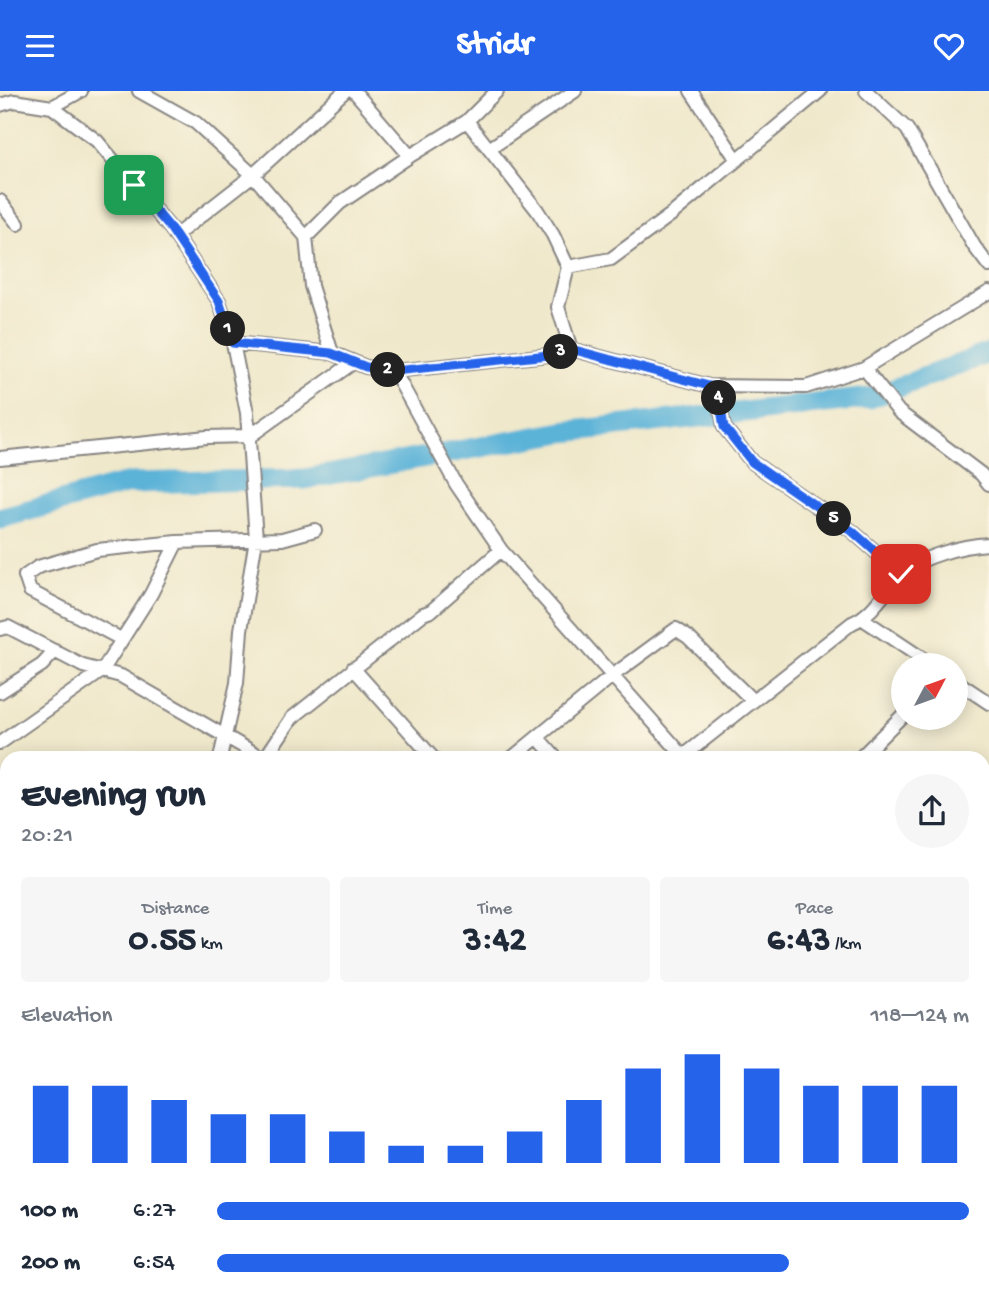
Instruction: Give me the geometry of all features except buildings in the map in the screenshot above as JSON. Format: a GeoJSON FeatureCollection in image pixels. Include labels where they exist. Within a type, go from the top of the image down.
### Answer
{"type":"FeatureCollection","features":[{"type":"Feature","properties":{"kind":"street"},"geometry":{"type":"LineString","coordinates":[[52,107],[81,91]]}},
{"type":"Feature","properties":{"kind":"street"},"geometry":{"type":"LineString","coordinates":[[139,91],[196,123],[253,174],[306,237],[311,286],[331,353]]}},
{"type":"Feature","properties":{"kind":"street"},"geometry":{"type":"LineString","coordinates":[[176,236],[253,174],[345,91]]}},
{"type":"Feature","properties":{"kind":"street"},"geometry":{"type":"LineString","coordinates":[[354,91],[410,156]]}},
{"type":"Feature","properties":{"kind":"street"},"geometry":{"type":"LineString","coordinates":[[306,237],[340,203],[467,121],[497,91]]}},
{"type":"Feature","properties":{"kind":"street"},"geometry":{"type":"LineString","coordinates":[[489,149],[575,91]]}},
{"type":"Feature","properties":{"kind":"street"},"geometry":{"type":"LineString","coordinates":[[691,91],[737,160]]}},
{"type":"Feature","properties":{"kind":"street"},"geometry":{"type":"LineString","coordinates":[[568,267],[611,259],[672,214],[820,91]]}},
{"type":"Feature","properties":{"kind":"street"},"geometry":{"type":"LineString","coordinates":[[866,91],[907,129],[974,246],[989,266]]}},
{"type":"Feature","properties":{"kind":"street"},"geometry":{"type":"LineString","coordinates":[[0,105],[14,101],[52,107],[97,141],[176,236],[219,301],[233,343],[250,436],[256,539],[241,630],[237,683],[221,751]]}},
{"type":"Feature","properties":{"kind":"street"},"geometry":{"type":"LineString","coordinates":[[467,121],[537,210],[553,235],[568,267],[558,307],[571,349]]}},
{"type":"Feature","properties":{"kind":"street"},"geometry":{"type":"LineString","coordinates":[[0,201],[18,224]]}},
{"type":"Feature","properties":{"kind":"street"},"geometry":{"type":"LineString","coordinates":[[233,343],[331,353],[366,367],[394,371],[549,355],[571,349],[709,386],[806,387],[864,368],[989,292]]}},
{"type":"Feature","properties":{"kind":"street"},"geometry":{"type":"LineString","coordinates":[[0,458],[207,437],[250,436],[354,362]]}},
{"type":"Feature","properties":{"kind":"street"},"geometry":{"type":"LineString","coordinates":[[864,368],[899,412],[981,474],[989,484]]}},
{"type":"Feature","properties":{"kind":"street"},"geometry":{"type":"LineString","coordinates":[[394,371],[456,484],[501,550],[678,751]]}},
{"type":"Feature","properties":{"kind":"street"},"geometry":{"type":"LineString","coordinates":[[717,387],[724,427],[752,462],[852,531],[901,574]]}},
{"type":"Feature","properties":{"kind":"street"},"geometry":{"type":"LineString","coordinates":[[121,639],[30,591],[25,576],[38,567],[97,550],[177,542],[282,539],[315,530]]}},
{"type":"Feature","properties":{"kind":"street"},"geometry":{"type":"LineString","coordinates":[[0,743],[102,671],[151,594],[177,542]]}},
{"type":"Feature","properties":{"kind":"street"},"geometry":{"type":"LineString","coordinates":[[690,751],[852,623],[863,619],[901,574],[944,551],[989,544]]}},
{"type":"Feature","properties":{"kind":"street"},"geometry":{"type":"LineString","coordinates":[[269,751],[292,718],[423,614],[431,611],[501,550]]}},
{"type":"Feature","properties":{"kind":"street"},"geometry":{"type":"LineString","coordinates":[[863,619],[914,653]]}},
{"type":"Feature","properties":{"kind":"street"},"geometry":{"type":"LineString","coordinates":[[0,629],[8,627],[83,666],[121,675],[253,751]]}},
{"type":"Feature","properties":{"kind":"street"},"geometry":{"type":"LineString","coordinates":[[521,751],[612,676],[676,629],[688,637],[753,701]]}},
{"type":"Feature","properties":{"kind":"street"},"geometry":{"type":"LineString","coordinates":[[0,692],[42,665],[55,651]]}},
{"type":"Feature","properties":{"kind":"street"},"geometry":{"type":"LineString","coordinates":[[354,668],[427,751]]}},
{"type":"Feature","properties":{"kind":"street"},"geometry":{"type":"LineString","coordinates":[[968,689],[989,703]]}},
{"type":"Feature","properties":{"kind":"street"},"geometry":{"type":"LineString","coordinates":[[867,751],[891,727]]}},
{"type":"Feature","properties":{"kind":"street"},"geometry":{"type":"LineString","coordinates":[[538,738],[549,751]]}},
{"type":"Feature","properties":{"kind":"waterway"},"geometry":{"type":"LineString","coordinates":[[0,518],[128,483],[305,479],[563,432],[870,398],[989,353]]}},
{"type":"Feature","properties":{"kind":"route"},"geometry":{"type":"LineString","coordinates":[[134,185],[171,229],[219,301],[233,343],[331,353],[366,367],[394,371],[549,355],[571,349],[717,387],[724,427],[752,462],[852,531],[901,574]]}}]}
